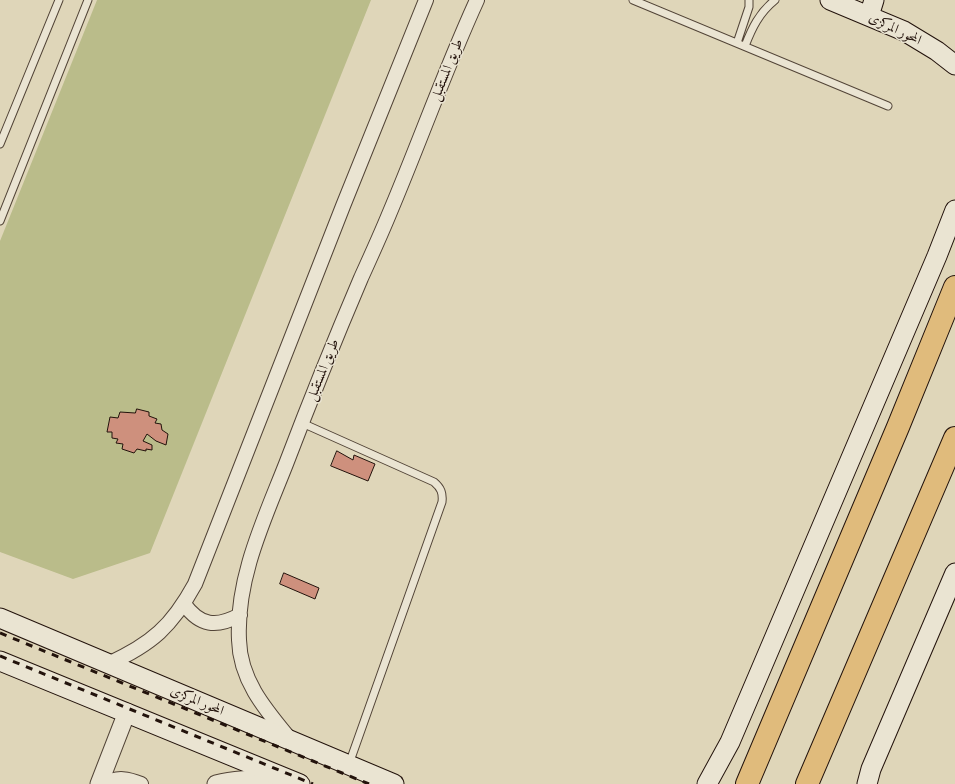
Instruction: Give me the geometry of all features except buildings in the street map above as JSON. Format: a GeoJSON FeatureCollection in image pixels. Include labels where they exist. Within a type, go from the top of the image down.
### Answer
{"type":"FeatureCollection","features":[{"type":"Feature","properties":{"kind":"highway"},"geometry":{"type":"LineString","coordinates":[[747,784],[898,427],[955,287]]}},
{"type":"Feature","properties":{"kind":"highway"},"geometry":{"type":"LineString","coordinates":[[807,784],[955,438]]}},
{"type":"Feature","properties":{"kind":"main road","name":"المحور المركزى"},"geometry":{"type":"LineString","coordinates":[[830,0],[871,8],[904,31],[937,51],[955,65]]}},
{"type":"Feature","properties":{"kind":"main road"},"geometry":{"type":"LineString","coordinates":[[707,784],[730,742],[946,255],[955,210]]}},
{"type":"Feature","properties":{"kind":"main road"},"geometry":{"type":"LineString","coordinates":[[867,784],[871,769],[955,573]]}},
{"type":"Feature","properties":{"kind":"main road","name":"المحور المركزى"},"geometry":{"type":"LineString","coordinates":[[0,618],[394,784]]}},
{"type":"Feature","properties":{"kind":"main road"},"geometry":{"type":"LineString","coordinates":[[0,661],[294,781]]}},
{"type":"Feature","properties":{"kind":"street"},"geometry":{"type":"LineString","coordinates":[[108,664],[131,654],[151,640],[169,623],[184,604],[195,584],[343,206],[426,0]]}},
{"type":"Feature","properties":{"kind":"street","name":"طريق المستقبل"},"geometry":{"type":"LineString","coordinates":[[290,740],[265,710],[252,689],[242,666],[238,641],[247,570],[253,547],[302,423],[390,211],[454,51],[477,0]]}},
{"type":"Feature","properties":{"kind":"street"},"geometry":{"type":"LineString","coordinates":[[184,604],[191,613],[202,620],[215,624],[228,622],[240,616]]}},
{"type":"Feature","properties":{"kind":"street"},"geometry":{"type":"LineString","coordinates":[[99,784],[127,712]]}},
{"type":"Feature","properties":{"kind":"street"},"geometry":{"type":"LineString","coordinates":[[105,784],[110,781],[126,778],[141,784]]}},
{"type":"Feature","properties":{"kind":"street"},"geometry":{"type":"LineString","coordinates":[[216,784],[226,781],[252,779],[294,781]]}},
{"type":"Feature","properties":{"kind":"lane"},"geometry":{"type":"LineString","coordinates":[[0,144],[59,0]]}},
{"type":"Feature","properties":{"kind":"lane"},"geometry":{"type":"LineString","coordinates":[[0,221],[88,0]]}},
{"type":"Feature","properties":{"kind":"lane"},"geometry":{"type":"LineString","coordinates":[[633,0],[888,106]]}},
{"type":"Feature","properties":{"kind":"lane"},"geometry":{"type":"LineString","coordinates":[[737,43],[749,7],[749,0]]}},
{"type":"Feature","properties":{"kind":"lane"},"geometry":{"type":"LineString","coordinates":[[745,46],[753,26],[760,15],[775,0]]}},
{"type":"Feature","properties":{"kind":"lane"},"geometry":{"type":"LineString","coordinates":[[302,423],[434,482],[441,490],[443,496],[348,765]]}},
{"type":"Feature","properties":{"kind":"green space"},"geometry":{"type":"Polygon","coordinates":[[[97,0],[371,0],[150,553],[73,579],[0,552],[0,241],[97,0]]]}},
{"type":"Feature","properties":{"kind":"railway"},"geometry":{"type":"LineString","coordinates":[[0,633],[369,784]]}},
{"type":"Feature","properties":{"kind":"railway"},"geometry":{"type":"LineString","coordinates":[[0,656],[313,784]]}}]}
